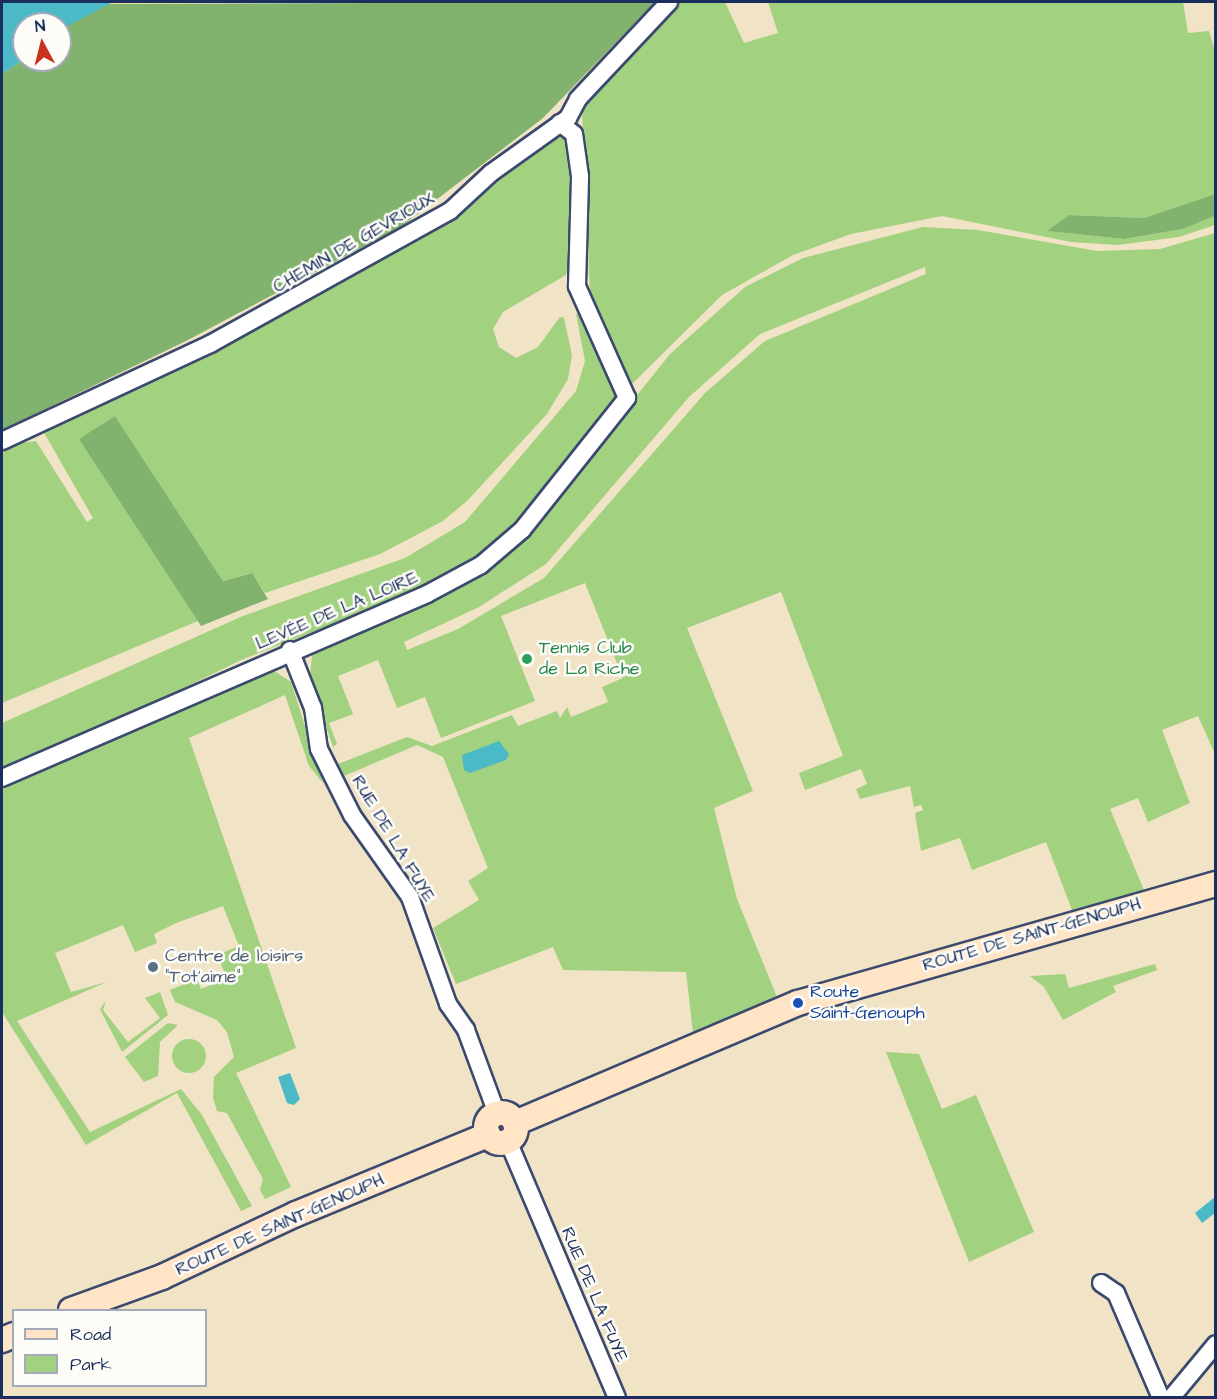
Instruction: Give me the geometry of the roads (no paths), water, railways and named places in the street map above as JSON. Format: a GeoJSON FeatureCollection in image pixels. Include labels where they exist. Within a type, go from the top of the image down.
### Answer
{"type":"FeatureCollection","features":[{"type":"Feature","properties":{"kind":"street","name":"CHEMIN DE GEVRIOUX"},"geometry":{"type":"LineString","coordinates":[[2,441],[210,344],[407,238],[560,123],[669,2]]}},
{"type":"Feature","properties":{"kind":"street","name":"LEVÉE DE LA LOIRE"},"geometry":{"type":"LineString","coordinates":[[2,778],[290,650],[427,594],[481,565],[522,530],[627,398],[577,286],[580,176],[574,134],[560,123]]}},
{"type":"Feature","properties":{"kind":"street","name":"RUE DE LA FUYE"},"geometry":{"type":"LineString","coordinates":[[290,650],[313,708],[319,749],[352,815],[410,897],[448,1004],[466,1030],[502,1128],[616,1398]]}},
{"type":"Feature","properties":{"kind":"street","name":"ROUTE DE SAINT-GENOUPH"},"geometry":{"type":"LineString","coordinates":[[76,1309],[172,1273],[296,1214],[798,1003],[1215,884]]}},
{"type":"Feature","properties":{"kind":"street"},"geometry":{"type":"LineString","coordinates":[[1101,1283],[1116,1293],[1161,1398]]}},
{"type":"Feature","properties":{"kind":"street"},"geometry":{"type":"LineString","coordinates":[[1171,1398],[1215,1344]]}},
{"type":"Feature","properties":{"kind":"water"},"geometry":{"type":"Polygon","coordinates":[[[2,2],[113,2],[72,24],[72,12],[12,12],[12,67],[2,74],[2,2]]]}},
{"type":"Feature","properties":{"kind":"water"},"geometry":{"type":"Polygon","coordinates":[[[499,741],[509,754],[506,760],[470,773],[464,770],[462,755],[499,741]]]}},
{"type":"Feature","properties":{"kind":"water"},"geometry":{"type":"Polygon","coordinates":[[[290,1073],[300,1099],[294,1105],[287,1103],[278,1077],[290,1073]]]}},
{"type":"Feature","properties":{"kind":"water"},"geometry":{"type":"Polygon","coordinates":[[[1215,1197],[1215,1213],[1202,1223],[1195,1213],[1215,1197]]]}},
{"type":"Feature","properties":{"kind":"place","name":"Tennis Club de La Riche"},"geometry":{"type":"Point","coordinates":[527,659]}},
{"type":"Feature","properties":{"kind":"place","name":"Centre de loisirs \"Tot’aime\""},"geometry":{"type":"Point","coordinates":[153,967]}},
{"type":"Feature","properties":{"kind":"place","name":"Route Saint-Genouph"},"geometry":{"type":"Point","coordinates":[798,1003]}}]}
